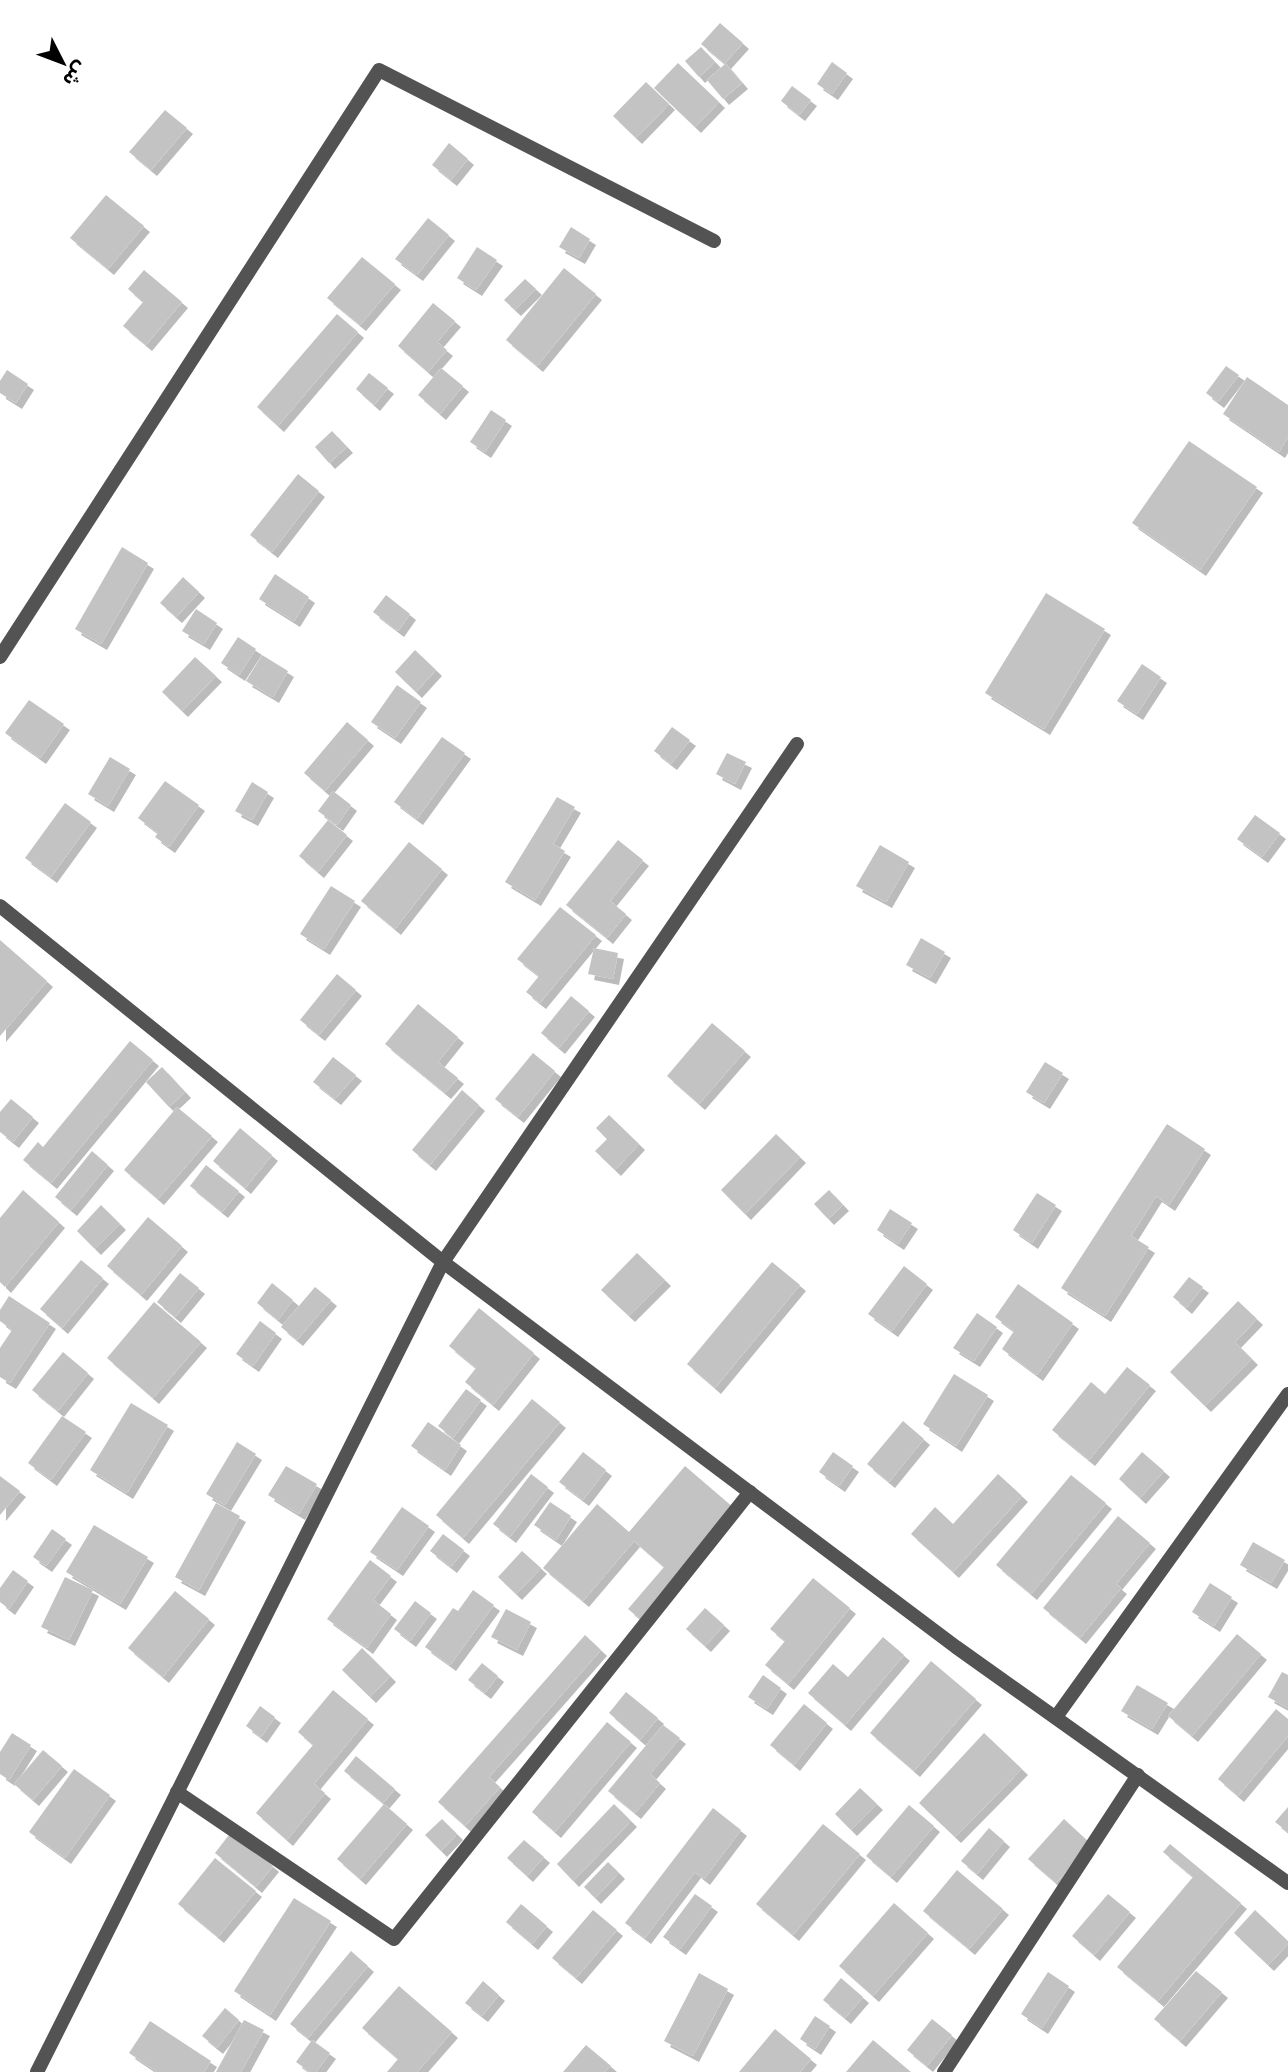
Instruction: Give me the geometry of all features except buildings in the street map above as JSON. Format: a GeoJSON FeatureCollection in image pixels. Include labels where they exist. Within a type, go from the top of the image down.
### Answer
{"type":"FeatureCollection","features":[{"type":"Feature","properties":{"kind":"street"},"geometry":{"type":"LineString","coordinates":[[0,657],[379,70],[715,241]]}},
{"type":"Feature","properties":{"kind":"street"},"geometry":{"type":"LineString","coordinates":[[37,2072],[443,1262],[797,744]]}},
{"type":"Feature","properties":{"kind":"street"},"geometry":{"type":"LineString","coordinates":[[0,906],[443,1262],[956,1647],[1288,1883]]}},
{"type":"Feature","properties":{"kind":"street"},"geometry":{"type":"LineString","coordinates":[[1056,1717],[1288,1394]]}},
{"type":"Feature","properties":{"kind":"street"},"geometry":{"type":"LineString","coordinates":[[177,1792],[394,1939],[750,1492]]}},
{"type":"Feature","properties":{"kind":"street"},"geometry":{"type":"LineString","coordinates":[[944,2072],[1138,1775]]}}]}
